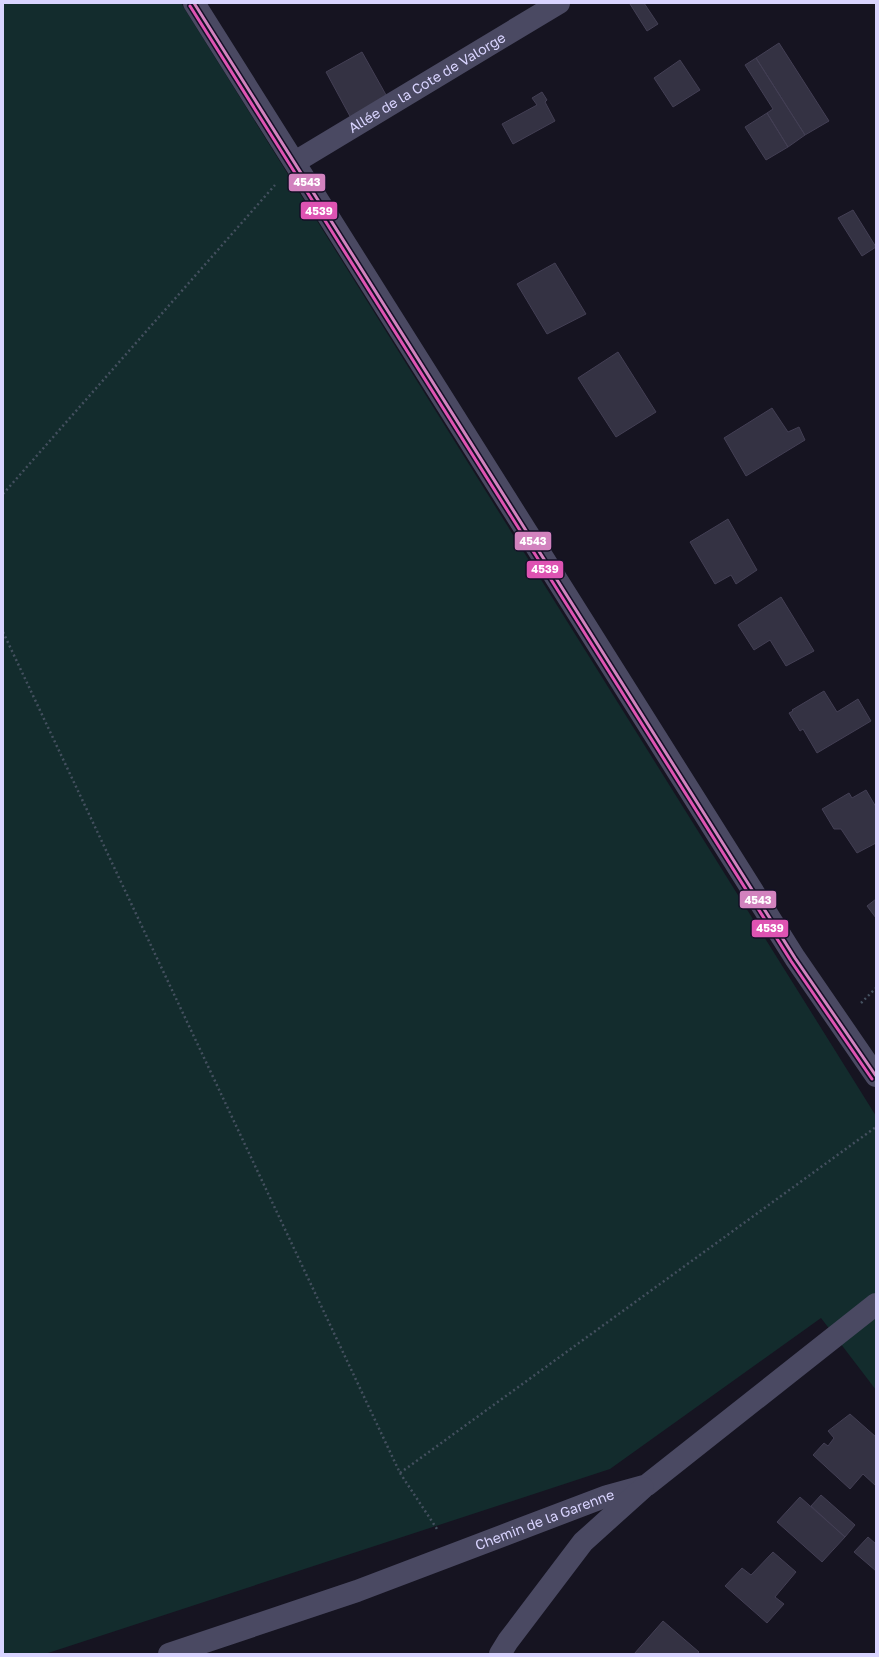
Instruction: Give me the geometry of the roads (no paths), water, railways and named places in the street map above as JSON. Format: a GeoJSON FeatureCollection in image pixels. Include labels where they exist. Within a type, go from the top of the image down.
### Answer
{"type":"FeatureCollection","features":[{"type":"Feature","properties":{"kind":"street"},"geometry":{"type":"LineString","coordinates":[[194,3],[791,952],[876,1076]]}},
{"type":"Feature","properties":{"kind":"street","name":"Allée de la Cote de Valorge"},"geometry":{"type":"LineString","coordinates":[[295,162],[559,3]]}},
{"type":"Feature","properties":{"kind":"street","name":"Chemin de la Garenne"},"geometry":{"type":"LineString","coordinates":[[169,1654],[358,1591],[607,1496],[647,1485],[876,1304]]}},
{"type":"Feature","properties":{"kind":"street"},"geometry":{"type":"LineString","coordinates":[[510,1650],[584,1542],[647,1485]]}}]}
